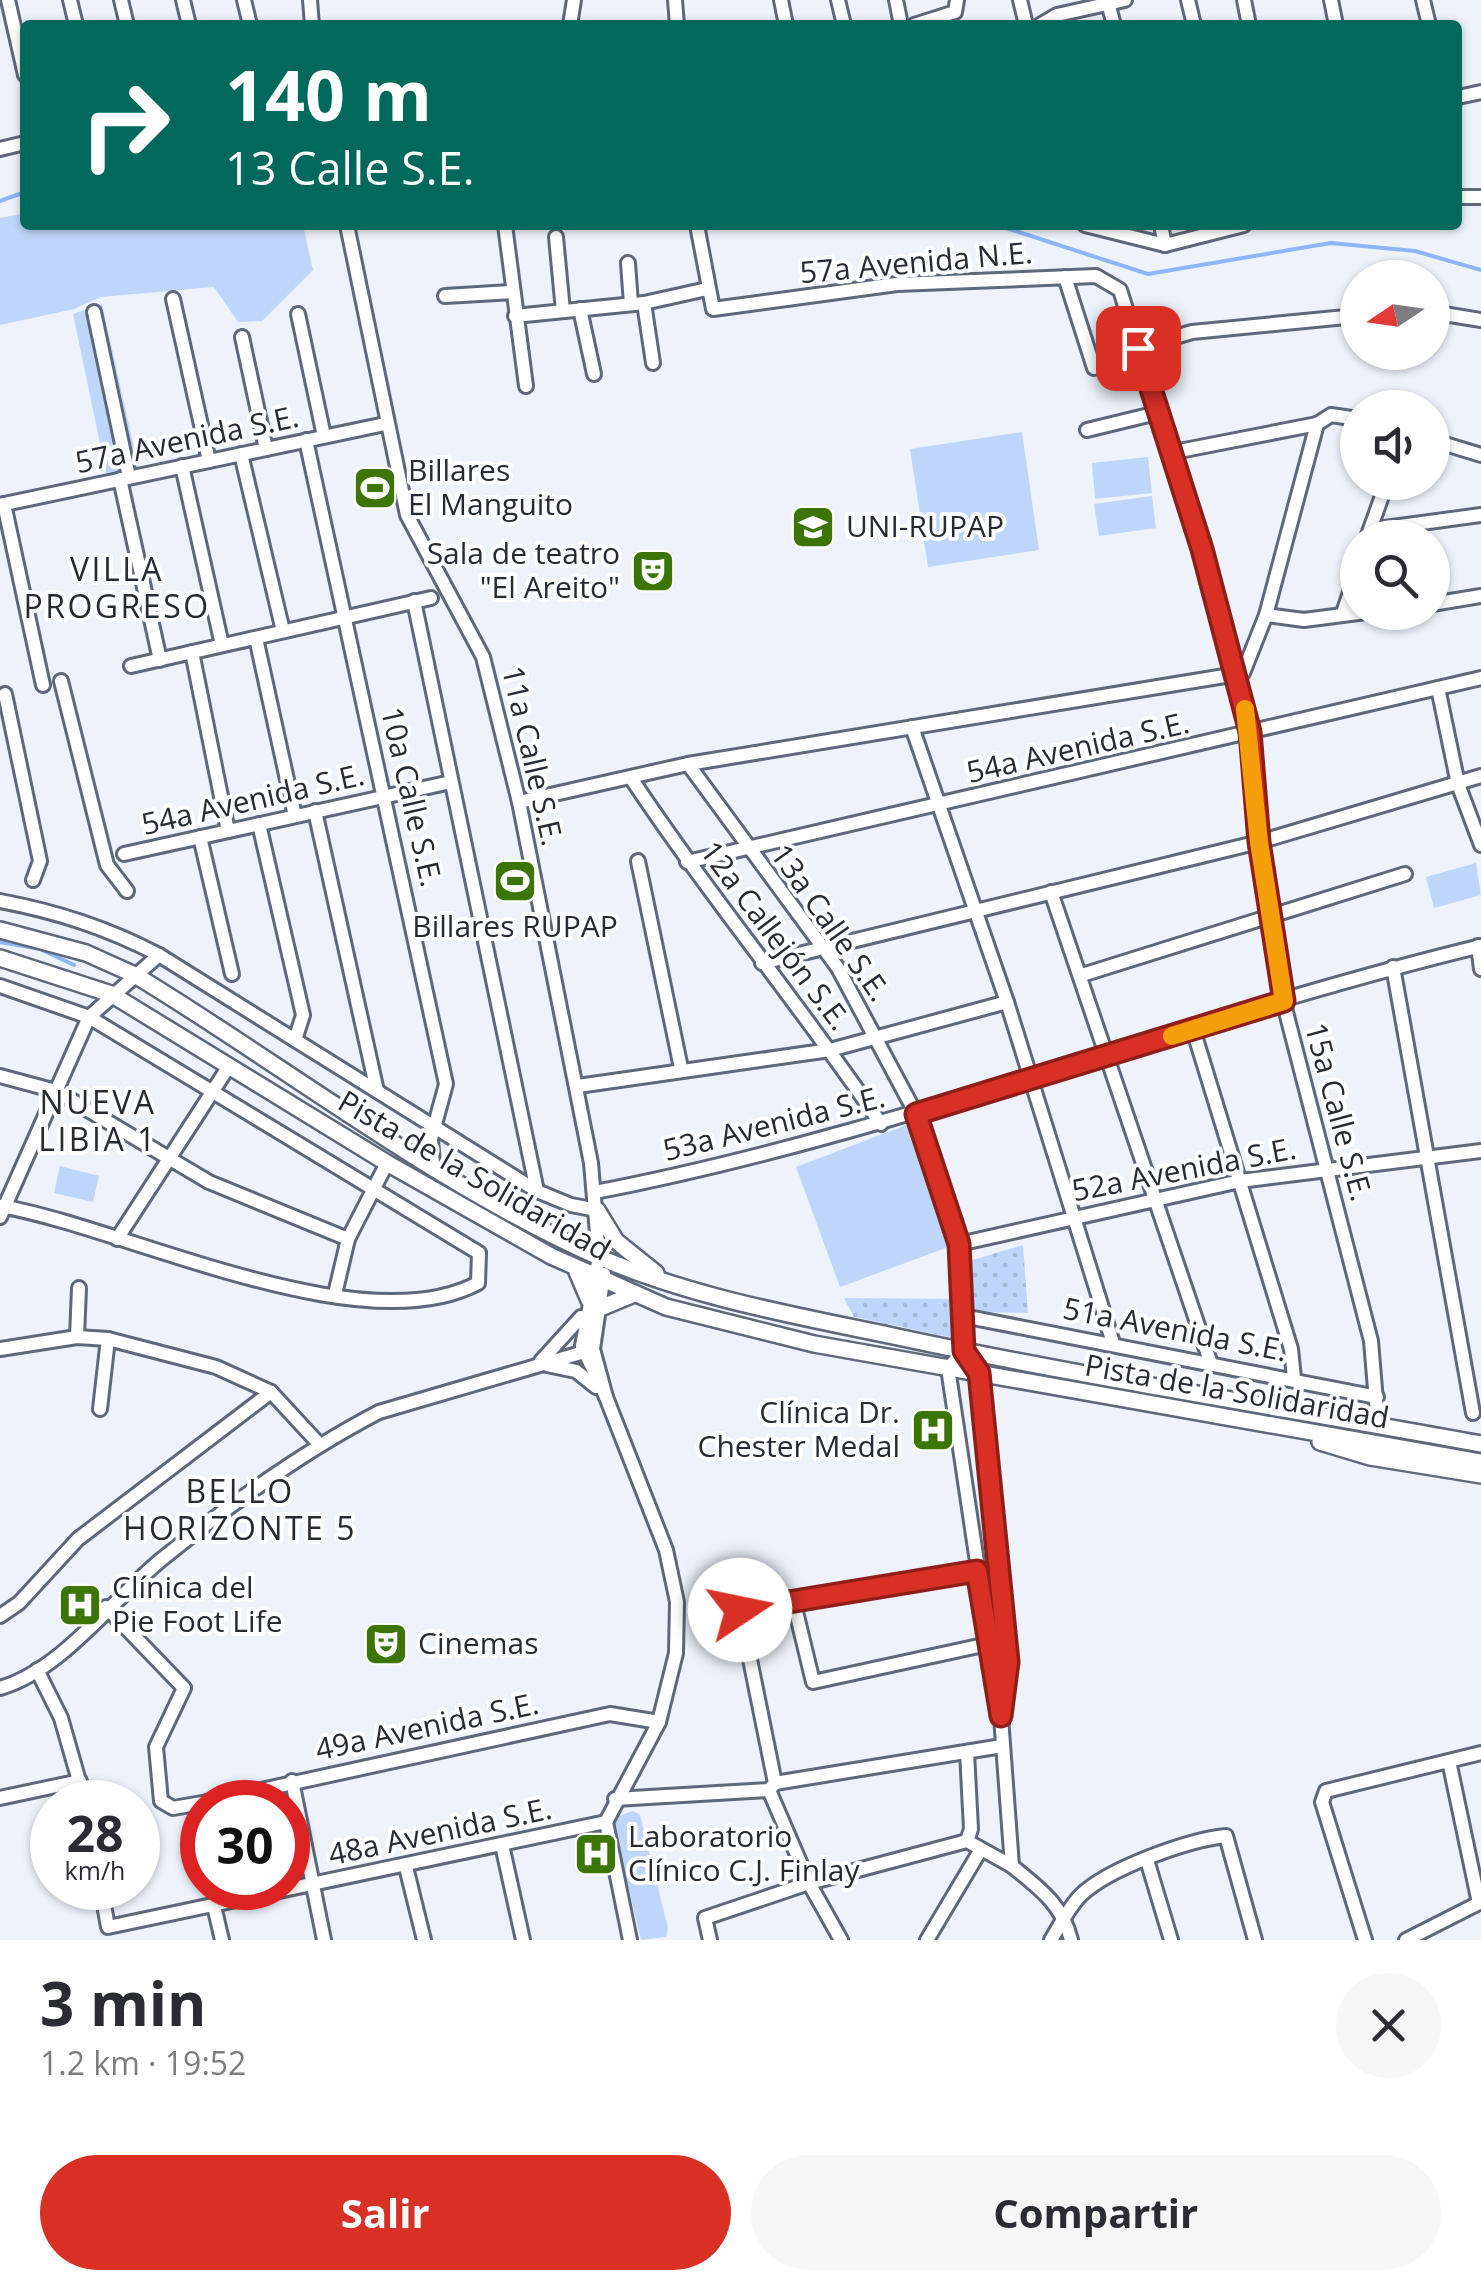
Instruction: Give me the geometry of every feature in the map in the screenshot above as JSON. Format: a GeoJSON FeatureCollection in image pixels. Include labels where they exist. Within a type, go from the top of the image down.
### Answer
{"type":"FeatureCollection","features":[{"type":"Feature","properties":{"kind":"main road","name":"Pista de la Solidaridad"},"geometry":{"type":"LineString","coordinates":[[0,930],[86,953],[136,974],[433,1165],[600,1257],[672,1285],[732,1304],[964,1351],[1481,1444]]}},
{"type":"Feature","properties":{"kind":"main road","name":"Pista de la Solidaridad"},"geometry":{"type":"LineString","coordinates":[[0,958],[110,994],[387,1163],[574,1269],[725,1325],[1303,1433],[1481,1462]]}},
{"type":"Feature","properties":{"kind":"main road"},"geometry":{"type":"LineString","coordinates":[[596,1210],[616,1241],[672,1285]]}},
{"type":"Feature","properties":{"kind":"main road"},"geometry":{"type":"LineString","coordinates":[[574,1269],[591,1306],[634,1294]]}},
{"type":"Feature","properties":{"kind":"main road","name":"Pista de la Solidaridad"},"geometry":{"type":"LineString","coordinates":[[1413,1432],[1481,1434]]}},
{"type":"Feature","properties":{"kind":"main road"},"geometry":{"type":"LineString","coordinates":[[1303,1433],[1352,1453],[1481,1476]]}},
{"type":"Feature","properties":{"kind":"street"},"geometry":{"type":"LineString","coordinates":[[8,0],[20,52]]}},
{"type":"Feature","properties":{"kind":"street"},"geometry":{"type":"LineString","coordinates":[[1048,20],[1074,5],[1124,0]]}},
{"type":"Feature","properties":{"kind":"street"},"geometry":{"type":"LineString","coordinates":[[930,20],[955,12],[958,2]]}},
{"type":"Feature","properties":{"kind":"street"},"geometry":{"type":"LineString","coordinates":[[1108,3],[1113,20]]}},
{"type":"Feature","properties":{"kind":"street","name":"11a Calle S.E."},"geometry":{"type":"LineString","coordinates":[[348,230],[385,424],[407,515],[483,658],[519,802],[578,1086],[595,1192],[600,1280],[591,1306],[588,1351]]}},
{"type":"Feature","properties":{"kind":"street"},"geometry":{"type":"LineString","coordinates":[[506,230],[526,386]]}},
{"type":"Feature","properties":{"kind":"street"},"geometry":{"type":"LineString","coordinates":[[516,316],[638,303],[707,289],[698,230]]}},
{"type":"Feature","properties":{"kind":"street"},"geometry":{"type":"LineString","coordinates":[[1098,230],[1165,244],[1223,230]]}},
{"type":"Feature","properties":{"kind":"street"},"geometry":{"type":"LineString","coordinates":[[1162,230],[1165,244]]}},
{"type":"Feature","properties":{"kind":"street"},"geometry":{"type":"LineString","coordinates":[[556,237],[563,311]]}},
{"type":"Feature","properties":{"kind":"street"},"geometry":{"type":"LineString","coordinates":[[628,263],[653,363]]}},
{"type":"Feature","properties":{"kind":"street","name":"57a Avenida N.E."},"geometry":{"type":"LineString","coordinates":[[707,289],[713,309],[897,284],[1096,276],[1120,290]]}},
{"type":"Feature","properties":{"kind":"street"},"geometry":{"type":"LineString","coordinates":[[1066,277],[1094,368]]}},
{"type":"Feature","properties":{"kind":"street","name":"15a Calle S.E."},"geometry":{"type":"LineString","coordinates":[[1120,290],[1250,732],[1259,842],[1284,1001],[1370,1341],[1378,1424]]}},
{"type":"Feature","properties":{"kind":"street"},"geometry":{"type":"LineString","coordinates":[[445,296],[512,292]]}},
{"type":"Feature","properties":{"kind":"street"},"geometry":{"type":"LineString","coordinates":[[173,298],[209,460]]}},
{"type":"Feature","properties":{"kind":"street"},"geometry":{"type":"LineString","coordinates":[[580,309],[594,374]]}},
{"type":"Feature","properties":{"kind":"street"},"geometry":{"type":"LineString","coordinates":[[94,312],[160,660]]}},
{"type":"Feature","properties":{"kind":"street"},"geometry":{"type":"LineString","coordinates":[[298,314],[324,436]]}},
{"type":"Feature","properties":{"kind":"street"},"geometry":{"type":"LineString","coordinates":[[1450,315],[1481,320]]}},
{"type":"Feature","properties":{"kind":"street"},"geometry":{"type":"LineString","coordinates":[[1138,348],[1192,332],[1340,318]]}},
{"type":"Feature","properties":{"kind":"street"},"geometry":{"type":"LineString","coordinates":[[242,337],[266,449]]}},
{"type":"Feature","properties":{"kind":"street"},"geometry":{"type":"LineString","coordinates":[[1086,430],[1158,413]]}},
{"type":"Feature","properties":{"kind":"street"},"geometry":{"type":"LineString","coordinates":[[1169,453],[1317,424],[1330,415],[1340,416]]}},
{"type":"Feature","properties":{"kind":"street","name":"57a Avenida S.E."},"geometry":{"type":"LineString","coordinates":[[2,505],[385,424]]}},
{"type":"Feature","properties":{"kind":"street"},"geometry":{"type":"LineString","coordinates":[[519,802],[688,764],[1243,673],[1266,616],[1317,424]]}},
{"type":"Feature","properties":{"kind":"street","name":"10a Calle S.E."},"geometry":{"type":"LineString","coordinates":[[306,440],[446,1084],[430,1148],[433,1165]]}},
{"type":"Feature","properties":{"kind":"street"},"geometry":{"type":"LineString","coordinates":[[1450,446],[1481,455]]}},
{"type":"Feature","properties":{"kind":"street"},"geometry":{"type":"LineString","coordinates":[[241,454],[284,631]]}},
{"type":"Feature","properties":{"kind":"street"},"geometry":{"type":"LineString","coordinates":[[182,466],[222,646]]}},
{"type":"Feature","properties":{"kind":"street"},"geometry":{"type":"LineString","coordinates":[[2,505],[43,686]]}},
{"type":"Feature","properties":{"kind":"street"},"geometry":{"type":"LineString","coordinates":[[1450,520],[1481,515]]}},
{"type":"Feature","properties":{"kind":"street"},"geometry":{"type":"LineString","coordinates":[[1450,601],[1481,596]]}},
{"type":"Feature","properties":{"kind":"street"},"geometry":{"type":"LineString","coordinates":[[131,666],[431,598]]}},
{"type":"Feature","properties":{"kind":"street"},"geometry":{"type":"LineString","coordinates":[[414,601],[537,1191]]}},
{"type":"Feature","properties":{"kind":"street"},"geometry":{"type":"LineString","coordinates":[[1266,616],[1304,620],[1340,614]]}},
{"type":"Feature","properties":{"kind":"street"},"geometry":{"type":"LineString","coordinates":[[256,638],[295,816]]}},
{"type":"Feature","properties":{"kind":"street"},"geometry":{"type":"LineString","coordinates":[[192,652],[228,830]]}},
{"type":"Feature","properties":{"kind":"street","name":"54a Avenida S.E."},"geometry":{"type":"LineString","coordinates":[[686,862],[1481,678]]}},
{"type":"Feature","properties":{"kind":"street"},"geometry":{"type":"LineString","coordinates":[[61,681],[107,865],[127,891]]}},
{"type":"Feature","properties":{"kind":"street"},"geometry":{"type":"LineString","coordinates":[[1438,688],[1458,784],[1481,845]]}},
{"type":"Feature","properties":{"kind":"street"},"geometry":{"type":"LineString","coordinates":[[5,694],[40,861],[33,880]]}},
{"type":"Feature","properties":{"kind":"street"},"geometry":{"type":"LineString","coordinates":[[912,727],[1007,1002],[1113,1343]]}},
{"type":"Feature","properties":{"kind":"street","name":"13a Calle S.E."},"geometry":{"type":"LineString","coordinates":[[688,764],[838,968],[880,1040],[916,1114],[959,1244],[964,1351]]}},
{"type":"Feature","properties":{"kind":"street"},"geometry":{"type":"LineString","coordinates":[[762,962],[1259,842],[1481,776]]}},
{"type":"Feature","properties":{"kind":"street","name":"12a Callejón S.E."},"geometry":{"type":"LineString","coordinates":[[631,778],[686,862],[830,1050],[881,1124]]}},
{"type":"Feature","properties":{"kind":"street","name":"54a Avenida S.E."},"geometry":{"type":"LineString","coordinates":[[124,854],[451,782]]}},
{"type":"Feature","properties":{"kind":"street"},"geometry":{"type":"LineString","coordinates":[[315,811],[378,1091]]}},
{"type":"Feature","properties":{"kind":"street"},"geometry":{"type":"LineString","coordinates":[[258,824],[303,1015],[295,1040]]}},
{"type":"Feature","properties":{"kind":"street"},"geometry":{"type":"LineString","coordinates":[[200,837],[232,974]]}},
{"type":"Feature","properties":{"kind":"street"},"geometry":{"type":"LineString","coordinates":[[638,861],[681,1068]]}},
{"type":"Feature","properties":{"kind":"street"},"geometry":{"type":"LineString","coordinates":[[1082,976],[1405,874]]}},
{"type":"Feature","properties":{"kind":"street"},"geometry":{"type":"LineString","coordinates":[[1051,892],[1110,1055],[1210,1361]]}},
{"type":"Feature","properties":{"kind":"street"},"geometry":{"type":"LineString","coordinates":[[0,901],[58,912],[110,930],[159,955],[537,1191],[570,1206],[596,1210]]}},
{"type":"Feature","properties":{"kind":"street"},"geometry":{"type":"LineString","coordinates":[[1479,946],[1481,968]]}},
{"type":"Feature","properties":{"kind":"street","name":"53a Avenida S.E."},"geometry":{"type":"LineString","coordinates":[[595,1192],[881,1124],[1394,967],[1479,946]]}},
{"type":"Feature","properties":{"kind":"street"},"geometry":{"type":"LineString","coordinates":[[0,986],[89,1018],[479,1253],[478,1284],[466,1290],[395,1302],[285,1288],[2,1210],[89,1018],[110,994],[159,955]]}},
{"type":"Feature","properties":{"kind":"street"},"geometry":{"type":"LineString","coordinates":[[1394,967],[1424,1160],[1473,1413]]}},
{"type":"Feature","properties":{"kind":"street"},"geometry":{"type":"LineString","coordinates":[[578,1086],[681,1068],[830,1050],[880,1040],[1007,1002]]}},
{"type":"Feature","properties":{"kind":"street"},"geometry":{"type":"LineString","coordinates":[[1194,1029],[1290,1349],[1294,1378]]}},
{"type":"Feature","properties":{"kind":"street"},"geometry":{"type":"LineString","coordinates":[[117,1240],[229,1066]]}},
{"type":"Feature","properties":{"kind":"street"},"geometry":{"type":"LineString","coordinates":[[0,1076],[56,1091],[258,1206],[348,1239]]}},
{"type":"Feature","properties":{"kind":"street","name":"52a Avenida S.E."},"geometry":{"type":"LineString","coordinates":[[959,1244],[1240,1181],[1481,1151]]}},
{"type":"Feature","properties":{"kind":"street"},"geometry":{"type":"LineString","coordinates":[[336,1294],[348,1239],[387,1163]]}},
{"type":"Feature","properties":{"kind":"street"},"geometry":{"type":"LineString","coordinates":[[76,1336],[79,1288]]}},
{"type":"Feature","properties":{"kind":"street"},"geometry":{"type":"LineString","coordinates":[[534,1365],[556,1350],[591,1306]]}},
{"type":"Feature","properties":{"kind":"street","name":"51a Avenida S.E."},"geometry":{"type":"LineString","coordinates":[[964,1316],[1210,1361],[1377,1397]]}},
{"type":"Feature","properties":{"kind":"street"},"geometry":{"type":"LineString","coordinates":[[0,1349],[76,1336],[108,1339],[216,1367],[271,1392],[320,1445]]}},
{"type":"Feature","properties":{"kind":"street"},"geometry":{"type":"LineString","coordinates":[[100,1409],[108,1339]]}},
{"type":"Feature","properties":{"kind":"street"},"geometry":{"type":"LineString","coordinates":[[0,1688],[56,1658],[106,1607],[215,1518],[320,1445],[379,1412],[588,1351],[662,1539],[677,1602],[676,1653],[659,1722],[614,1799],[606,1822],[630,1940]]}},
{"type":"Feature","properties":{"kind":"street"},"geometry":{"type":"LineString","coordinates":[[1001,1716],[1008,1662],[990,1480],[979,1373],[964,1351],[948,1368],[1001,1716],[1012,1866]]}},
{"type":"Feature","properties":{"kind":"street"},"geometry":{"type":"LineString","coordinates":[[534,1365],[576,1371],[606,1397]]}},
{"type":"Feature","properties":{"kind":"street"},"geometry":{"type":"LineString","coordinates":[[0,1616],[19,1603],[77,1540],[271,1392]]}},
{"type":"Feature","properties":{"kind":"street"},"geometry":{"type":"LineString","coordinates":[[964,1483],[990,1480]]}},
{"type":"Feature","properties":{"kind":"street"},"geometry":{"type":"LineString","coordinates":[[841,1940],[810,1883],[772,1786],[740,1610],[977,1571]]}},
{"type":"Feature","properties":{"kind":"street"},"geometry":{"type":"LineString","coordinates":[[794,1599],[812,1682],[988,1644]]}},
{"type":"Feature","properties":{"kind":"street","name":"49a Avenida S.E."},"geometry":{"type":"LineString","coordinates":[[106,1607],[184,1688],[156,1746],[158,1792],[165,1806],[180,1808]]}},
{"type":"Feature","properties":{"kind":"street"},"geometry":{"type":"LineString","coordinates":[[36,1670],[61,1718],[79,1780]]}},
{"type":"Feature","properties":{"kind":"street","name":"49a Avenida S.E."},"geometry":{"type":"LineString","coordinates":[[297,1780],[610,1714],[659,1722]]}},
{"type":"Feature","properties":{"kind":"street"},"geometry":{"type":"LineString","coordinates":[[614,1799],[772,1786],[1002,1746]]}},
{"type":"Feature","properties":{"kind":"street"},"geometry":{"type":"LineString","coordinates":[[967,1752],[972,1829],[967,1840]]}},
{"type":"Feature","properties":{"kind":"street"},"geometry":{"type":"LineString","coordinates":[[1364,1940],[1323,1796],[1330,1788],[1481,1753]]}},
{"type":"Feature","properties":{"kind":"street"},"geometry":{"type":"LineString","coordinates":[[1406,1940],[1480,1903],[1449,1760]]}},
{"type":"Feature","properties":{"kind":"street"},"geometry":{"type":"LineString","coordinates":[[0,1798],[30,1792]]}},
{"type":"Feature","properties":{"kind":"street","name":"48a Avenida S.E."},"geometry":{"type":"LineString","coordinates":[[312,1885],[606,1822]]}},
{"type":"Feature","properties":{"kind":"street"},"geometry":{"type":"LineString","coordinates":[[1051,1940],[1065,1916],[1098,1883],[1147,1860],[1226,1836],[1255,1940]]}},
{"type":"Feature","properties":{"kind":"street"},"geometry":{"type":"LineString","coordinates":[[967,1840],[1012,1866],[1053,1900],[1065,1916],[1071,1940]]}},
{"type":"Feature","properties":{"kind":"street"},"geometry":{"type":"LineString","coordinates":[[710,1940],[705,1918],[810,1883],[967,1840]]}},
{"type":"Feature","properties":{"kind":"street"},"geometry":{"type":"LineString","coordinates":[[502,1845],[524,1940]]}},
{"type":"Feature","properties":{"kind":"street"},"geometry":{"type":"LineString","coordinates":[[927,1940],[980,1850]]}},
{"type":"Feature","properties":{"kind":"street"},"geometry":{"type":"LineString","coordinates":[[1147,1860],[1170,1940]]}},
{"type":"Feature","properties":{"kind":"street"},"geometry":{"type":"LineString","coordinates":[[406,1867],[424,1940]]}},
{"type":"Feature","properties":{"kind":"street"},"geometry":{"type":"LineString","coordinates":[[310,1875],[324,1940]]}},
{"type":"Feature","properties":{"kind":"street","name":"48a Avenida S.E."},"geometry":{"type":"LineString","coordinates":[[105,1910],[108,1927],[194,1910]]}},
{"type":"Feature","properties":{"kind":"street"},"geometry":{"type":"LineString","coordinates":[[215,1910],[222,1940]]}},
{"type":"Feature","properties":{"kind":"shaded area"},"geometry":{"type":"Polygon","coordinates":[[[20,214],[20,230],[304,230],[313,270],[262,321],[238,322],[214,287],[101,297],[74,309],[0,325],[0,218],[20,214]]]}},
{"type":"Feature","properties":{"kind":"shaded area"},"geometry":{"type":"Polygon","coordinates":[[[102,304],[139,470],[107,477],[73,314],[102,304]]]}},
{"type":"Feature","properties":{"kind":"shaded area"},"geometry":{"type":"Polygon","coordinates":[[[1022,432],[1039,550],[928,567],[910,449],[1022,432]]]}},
{"type":"Feature","properties":{"kind":"shaded area"},"geometry":{"type":"Polygon","coordinates":[[[1148,457],[1152,493],[1095,499],[1092,463],[1148,457]]]}},
{"type":"Feature","properties":{"kind":"shaded area"},"geometry":{"type":"Polygon","coordinates":[[[1152,496],[1156,528],[1099,536],[1094,504],[1152,496]]]}},
{"type":"Feature","properties":{"kind":"shaded area"},"geometry":{"type":"Polygon","coordinates":[[[1476,863],[1481,895],[1434,908],[1426,877],[1476,863]]]}},
{"type":"Feature","properties":{"kind":"shaded area"},"geometry":{"type":"Polygon","coordinates":[[[909,1124],[954,1245],[840,1287],[796,1167],[909,1124]]]}},
{"type":"Feature","properties":{"kind":"shaded area"},"geometry":{"type":"Polygon","coordinates":[[[60,1166],[99,1176],[93,1202],[54,1193],[60,1166]]]}},
{"type":"Feature","properties":{"kind":"shaded area"},"geometry":{"type":"Polygon","coordinates":[[[1023,1245],[1028,1313],[969,1312],[966,1262],[1023,1245]]]}},
{"type":"Feature","properties":{"kind":"shaded area"},"geometry":{"type":"Polygon","coordinates":[[[844,1298],[951,1299],[954,1338],[854,1317],[844,1298]]]}},
{"type":"Feature","properties":{"kind":"shaded area"},"geometry":{"type":"Polygon","coordinates":[[[633,1811],[640,1815],[668,1928],[666,1937],[641,1940],[612,1818],[633,1811]]]}},
{"type":"Feature","properties":{"kind":"waterway"},"geometry":{"type":"LineString","coordinates":[[0,201],[20,194]]}},
{"type":"Feature","properties":{"kind":"waterway"},"geometry":{"type":"LineString","coordinates":[[1012,230],[1148,274],[1331,243],[1415,251],[1481,270]]}},
{"type":"Feature","properties":{"kind":"waterway"},"geometry":{"type":"LineString","coordinates":[[0,942],[40,949],[74,965]]}},
{"type":"Feature","properties":{"kind":"slow traffic"},"geometry":{"type":"LineString","coordinates":[[1172,1036],[1284,1001],[1259,842],[1245,709]]}},
{"type":"Feature","properties":{"kind":"place","name":"Billares El Manguito"},"geometry":{"type":"Point","coordinates":[375,488]}},
{"type":"Feature","properties":{"kind":"place","name":"UNI-RUPAP"},"geometry":{"type":"Point","coordinates":[813,527]}},
{"type":"Feature","properties":{"kind":"place","name":"Sala de teatro \"El Areito\""},"geometry":{"type":"Point","coordinates":[653,571]}},
{"type":"Feature","properties":{"kind":"place","name":"Billares RUPAP"},"geometry":{"type":"Point","coordinates":[515,881]}},
{"type":"Feature","properties":{"kind":"place","name":"Clínica Dr. Chester Medal"},"geometry":{"type":"Point","coordinates":[933,1430]}},
{"type":"Feature","properties":{"kind":"place","name":"Clínica del Pie Foot Life"},"geometry":{"type":"Point","coordinates":[80,1605]}},
{"type":"Feature","properties":{"kind":"place","name":"Cinemas"},"geometry":{"type":"Point","coordinates":[386,1644]}},
{"type":"Feature","properties":{"kind":"place","name":"Laboratorio Clínico C.J. Finlay"},"geometry":{"type":"Point","coordinates":[596,1854]}},
{"type":"Feature","properties":{"kind":"district","name":"VILLA PROGRESO"},"geometry":{"type":"Point","coordinates":[117,588]}},
{"type":"Feature","properties":{"kind":"district","name":"NUEVA LIBIA 1"},"geometry":{"type":"Point","coordinates":[98,1122]}},
{"type":"Feature","properties":{"kind":"district","name":"BELLO HORIZONTE 5"},"geometry":{"type":"Point","coordinates":[240,1510]}},
{"type":"Feature","properties":{"kind":"route"},"geometry":{"type":"LineString","coordinates":[[740,1610],[977,1571],[1001,1716],[1008,1662],[979,1373],[964,1351],[959,1244],[916,1114],[1284,1001],[1259,842],[1250,732],[1202,549],[1138,348]]}}]}
